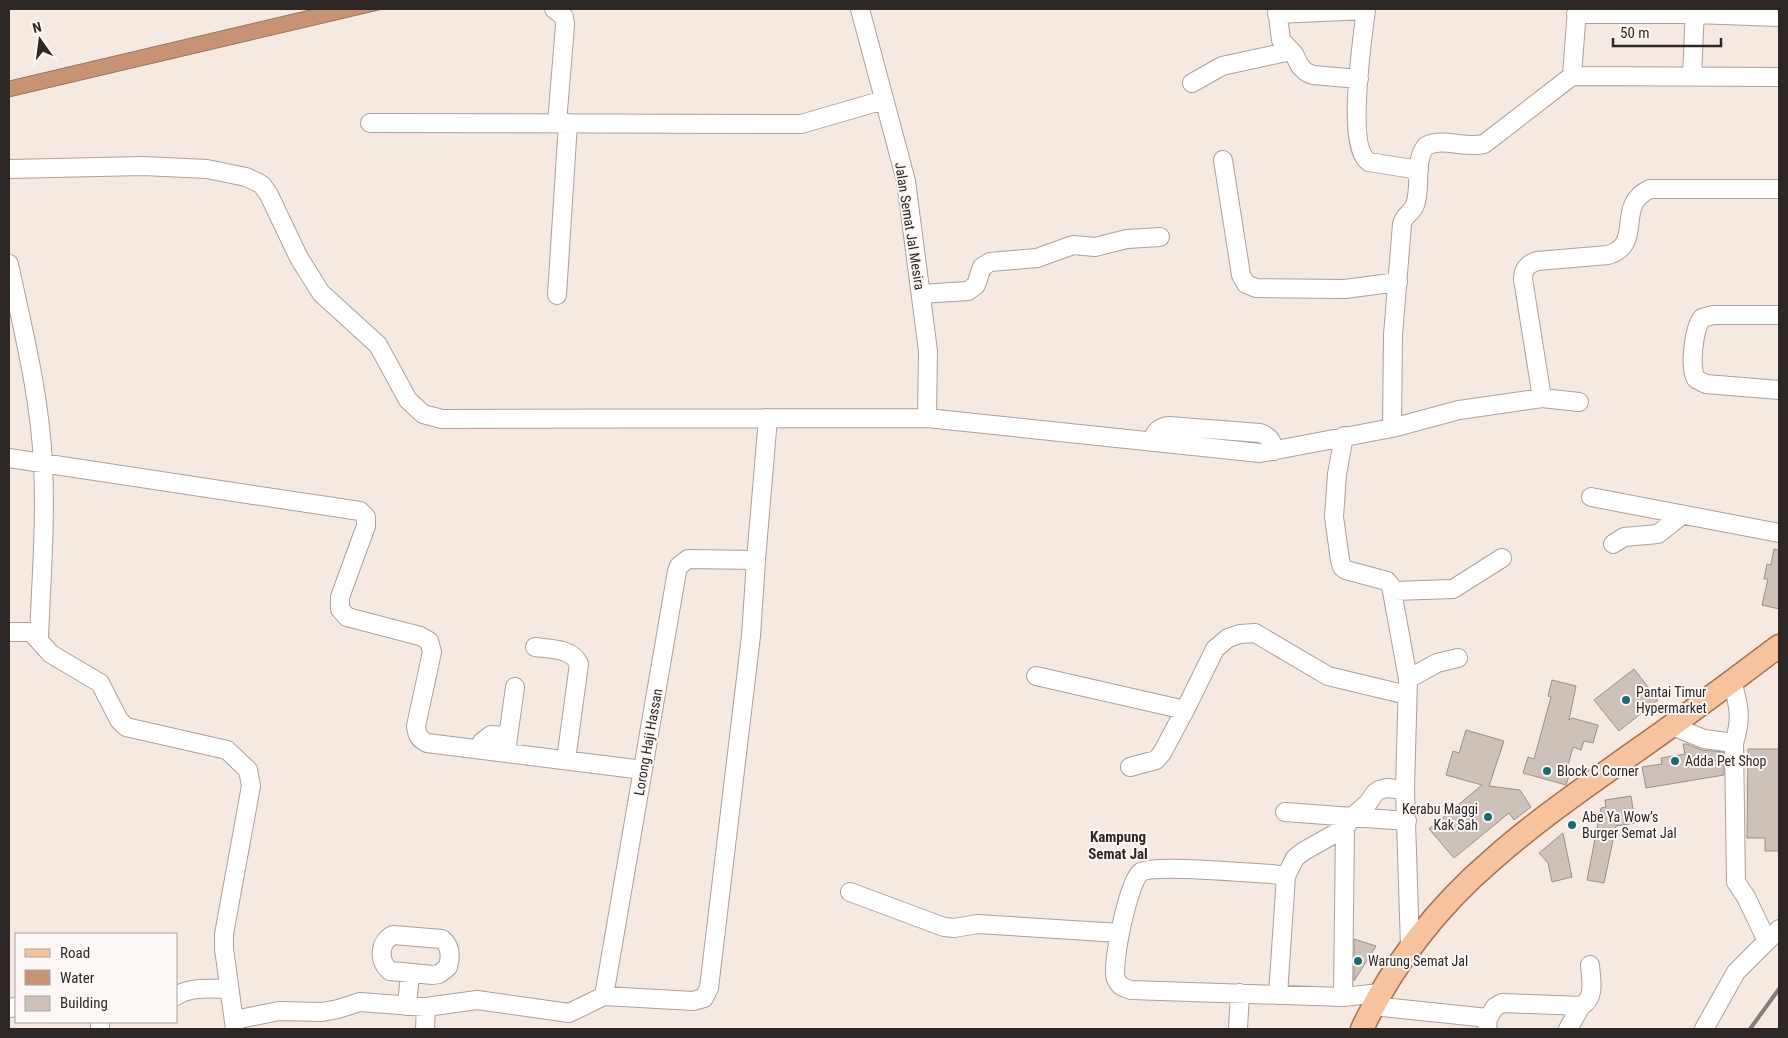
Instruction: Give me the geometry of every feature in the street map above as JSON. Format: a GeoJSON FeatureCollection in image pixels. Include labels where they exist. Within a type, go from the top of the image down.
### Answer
{"type":"FeatureCollection","features":[{"type":"Feature","properties":{"kind":"main road"},"geometry":{"type":"LineString","coordinates":[[1362,1029],[1377,1000],[1410,947],[1454,896],[1491,860],[1573,796],[1672,726],[1779,646]]}},
{"type":"Feature","properties":{"kind":"street"},"geometry":{"type":"LineString","coordinates":[[554,9],[564,17],[565,25],[558,294]]}},
{"type":"Feature","properties":{"kind":"street","name":"Jalan Semat Jal Mesira"},"geometry":{"type":"LineString","coordinates":[[860,9],[906,181],[928,351],[927,418]]}},
{"type":"Feature","properties":{"kind":"street"},"geometry":{"type":"LineString","coordinates":[[1359,78],[1309,74],[1281,40],[1277,11],[1366,10],[1356,130],[1362,156],[1365,160],[1374,164],[1419,170]]}},
{"type":"Feature","properties":{"kind":"street"},"geometry":{"type":"LineString","coordinates":[[1572,76],[1576,11],[1694,11],[1779,17]]}},
{"type":"Feature","properties":{"kind":"street"},"geometry":{"type":"LineString","coordinates":[[1692,76],[1694,11]]}},
{"type":"Feature","properties":{"kind":"street"},"geometry":{"type":"LineString","coordinates":[[1192,83],[1222,66],[1291,51]]}},
{"type":"Feature","properties":{"kind":"street"},"geometry":{"type":"LineString","coordinates":[[1392,428],[1393,335],[1403,221],[1415,205],[1421,156],[1426,146],[1436,143],[1484,144],[1572,76],[1779,77]]}},
{"type":"Feature","properties":{"kind":"street"},"geometry":{"type":"LineString","coordinates":[[370,123],[802,124],[884,100]]}},
{"type":"Feature","properties":{"kind":"street"},"geometry":{"type":"LineString","coordinates":[[1224,160],[1242,275],[1246,284],[1256,288],[1345,289],[1398,282]]}},
{"type":"Feature","properties":{"kind":"street"},"geometry":{"type":"LineString","coordinates":[[9,169],[143,166],[207,169],[246,177],[257,182],[262,185],[269,195],[299,258],[321,292],[378,345],[408,400],[423,414],[442,419],[927,418],[1260,453],[1392,428],[1460,410],[1542,398],[1579,402]]}},
{"type":"Feature","properties":{"kind":"street"},"geometry":{"type":"LineString","coordinates":[[1542,398],[1523,279],[1525,268],[1529,264],[1537,261],[1608,255],[1618,252],[1625,245],[1628,236],[1632,206],[1639,196],[1650,189],[1779,189]]}},
{"type":"Feature","properties":{"kind":"street"},"geometry":{"type":"LineString","coordinates":[[921,294],[968,291],[976,285],[982,268],[990,262],[1037,258],[1071,245],[1095,247],[1124,239],[1160,237]]}},
{"type":"Feature","properties":{"kind":"street"},"geometry":{"type":"LineString","coordinates":[[9,264],[36,391],[43,463],[43,543],[39,639]]}},
{"type":"Feature","properties":{"kind":"street"},"geometry":{"type":"LineString","coordinates":[[1779,316],[1713,314],[1702,318],[1697,328],[1692,368],[1696,379],[1706,384],[1779,390]]}},
{"type":"Feature","properties":{"kind":"street"},"geometry":{"type":"LineString","coordinates":[[9,632],[28,631],[34,634],[51,654],[100,683],[123,725],[129,728],[227,750],[248,770],[251,786],[224,934],[224,949],[234,1025],[279,1010],[322,1012],[360,1002],[426,1007],[477,1000],[570,1021],[604,996],[693,1001],[704,998],[707,993],[751,636],[768,418]]}},
{"type":"Feature","properties":{"kind":"street"},"geometry":{"type":"LineString","coordinates":[[1344,436],[1337,474],[1334,517],[1340,560],[1342,567],[1346,570],[1387,581],[1394,592],[1407,687],[1405,790],[1410,947]]}},
{"type":"Feature","properties":{"kind":"street"},"geometry":{"type":"LineString","coordinates":[[9,458],[360,511],[366,517],[366,526],[340,597],[340,609],[347,617],[427,638],[429,641],[432,652],[416,726],[418,736],[422,740],[427,743],[479,749],[507,744],[566,760],[644,770]]}},
{"type":"Feature","properties":{"kind":"street"},"geometry":{"type":"LineString","coordinates":[[1591,497],[1779,533]]}},
{"type":"Feature","properties":{"kind":"street"},"geometry":{"type":"LineString","coordinates":[[1613,544],[1624,537],[1658,534],[1682,515]]}},
{"type":"Feature","properties":{"kind":"street","name":"Lorong Haji Hassan"},"geometry":{"type":"LineString","coordinates":[[604,996],[679,566],[688,559],[693,558],[756,560]]}},
{"type":"Feature","properties":{"kind":"street"},"geometry":{"type":"LineString","coordinates":[[1394,592],[1453,589],[1502,558]]}},
{"type":"Feature","properties":{"kind":"street"},"geometry":{"type":"LineString","coordinates":[[1130,767],[1156,760],[1162,753],[1186,710],[1215,649],[1228,638],[1255,633],[1274,642],[1328,676],[1407,687],[1438,663],[1458,658]]}},
{"type":"Feature","properties":{"kind":"street"},"geometry":{"type":"LineString","coordinates":[[535,646],[572,654],[579,664],[566,760]]}},
{"type":"Feature","properties":{"kind":"street"},"geometry":{"type":"LineString","coordinates":[[1036,676],[1186,710]]}},
{"type":"Feature","properties":{"kind":"street"},"geometry":{"type":"LineString","coordinates":[[1704,1029],[1736,972],[1773,935],[1736,882],[1734,743],[1740,725],[1740,708],[1732,681]]}},
{"type":"Feature","properties":{"kind":"street"},"geometry":{"type":"LineString","coordinates":[[507,744],[515,687]]}},
{"type":"Feature","properties":{"kind":"street"},"geometry":{"type":"LineString","coordinates":[[1672,726],[1700,738],[1734,743]]}},
{"type":"Feature","properties":{"kind":"street"},"geometry":{"type":"LineString","coordinates":[[1278,995],[1286,876],[1295,858],[1348,823],[1379,790],[1387,788],[1405,790]]}},
{"type":"Feature","properties":{"kind":"street"},"geometry":{"type":"LineString","coordinates":[[1285,812],[1348,823],[1407,821]]}},
{"type":"Feature","properties":{"kind":"street"},"geometry":{"type":"LineString","coordinates":[[1344,997],[1348,823]]}},
{"type":"Feature","properties":{"kind":"street"},"geometry":{"type":"LineString","coordinates":[[1286,876],[1167,869],[1138,874],[1134,881],[1120,933],[1115,974],[1116,980],[1125,989],[1344,997],[1377,1000],[1488,1024],[1495,1007],[1502,1002],[1581,1006]]}},
{"type":"Feature","properties":{"kind":"street"},"geometry":{"type":"LineString","coordinates":[[850,892],[944,927],[954,928],[978,924],[1120,933]]}},
{"type":"Feature","properties":{"kind":"street"},"geometry":{"type":"LineString","coordinates":[[1568,1029],[1581,1006],[1591,996],[1590,965]]}},
{"type":"Feature","properties":{"kind":"street"},"geometry":{"type":"LineString","coordinates":[[407,1006],[410,973]]}},
{"type":"Feature","properties":{"kind":"street"},"geometry":{"type":"LineString","coordinates":[[178,995],[192,990],[229,989]]}},
{"type":"Feature","properties":{"kind":"street"},"geometry":{"type":"LineString","coordinates":[[1238,1029],[1240,993]]}},
{"type":"Feature","properties":{"kind":"street"},"geometry":{"type":"LineString","coordinates":[[425,1029],[426,1007]]}},
{"type":"Feature","properties":{"kind":"water"},"geometry":{"type":"Polygon","coordinates":[[[314,9],[383,9],[9,97],[9,81],[314,9]]]}},
{"type":"Feature","properties":{"kind":"building"},"geometry":{"type":"Polygon","coordinates":[[[1774,549],[1779,550],[1779,609],[1762,605],[1768,579],[1764,579],[1767,564],[1771,565],[1774,549]]]}},
{"type":"Feature","properties":{"kind":"building","name":"Pantai Timur Hypermarket"},"geometry":{"type":"Polygon","coordinates":[[[1634,669],[1658,700],[1619,731],[1594,700],[1634,669]]]}},
{"type":"Feature","properties":{"kind":"building"},"geometry":{"type":"Polygon","coordinates":[[[1552,680],[1576,686],[1569,720],[1572,718],[1598,725],[1593,743],[1584,741],[1581,750],[1573,747],[1567,769],[1571,770],[1566,785],[1523,773],[1528,757],[1534,759],[1551,697],[1548,696],[1552,680]]]}},
{"type":"Feature","properties":{"kind":"building"},"geometry":{"type":"Polygon","coordinates":[[[1466,730],[1504,741],[1489,786],[1520,790],[1531,807],[1514,820],[1509,813],[1454,858],[1429,829],[1482,785],[1446,775],[1453,751],[1459,753],[1466,730]]]}},
{"type":"Feature","properties":{"kind":"building"},"geometry":{"type":"Polygon","coordinates":[[[1683,744],[1702,750],[1724,752],[1724,775],[1646,788],[1642,767],[1662,764],[1661,758],[1685,754],[1683,744]]]}},
{"type":"Feature","properties":{"kind":"building"},"geometry":{"type":"Polygon","coordinates":[[[1748,749],[1779,749],[1779,851],[1765,851],[1765,838],[1747,838],[1748,749]]]}},
{"type":"Feature","properties":{"kind":"building"},"geometry":{"type":"Polygon","coordinates":[[[1631,796],[1635,823],[1616,826],[1604,883],[1587,880],[1601,808],[1606,807],[1605,800],[1631,796]]]}},
{"type":"Feature","properties":{"kind":"building"},"geometry":{"type":"Polygon","coordinates":[[[1563,833],[1572,877],[1552,882],[1548,863],[1539,853],[1563,833]]]}},
{"type":"Feature","properties":{"kind":"building","name":"Warung Semat Jal"},"geometry":{"type":"Polygon","coordinates":[[[1354,939],[1376,946],[1354,981],[1354,939]]]}},
{"type":"Feature","properties":{"kind":"railway"},"geometry":{"type":"LineString","coordinates":[[1750,1029],[1779,989]]}},
{"type":"Feature","properties":{"kind":"place","name":"Pantai Timur Hypermarket"},"geometry":{"type":"Point","coordinates":[1626,700]}},
{"type":"Feature","properties":{"kind":"place","name":"Adda Pet Shop"},"geometry":{"type":"Point","coordinates":[1675,761]}},
{"type":"Feature","properties":{"kind":"place","name":"Block C Corner"},"geometry":{"type":"Point","coordinates":[1547,771]}},
{"type":"Feature","properties":{"kind":"place","name":"Kerabu Maggi Kak Sah"},"geometry":{"type":"Point","coordinates":[1488,817]}},
{"type":"Feature","properties":{"kind":"place","name":"Abe Ya Wow’s Burger Semat Jal"},"geometry":{"type":"Point","coordinates":[1572,825]}},
{"type":"Feature","properties":{"kind":"place","name":"Warung Semat Jal"},"geometry":{"type":"Point","coordinates":[1358,961]}},
{"type":"Feature","properties":{"kind":"district","name":"Kampung Semat Jal"},"geometry":{"type":"Point","coordinates":[1118,846]}}]}
